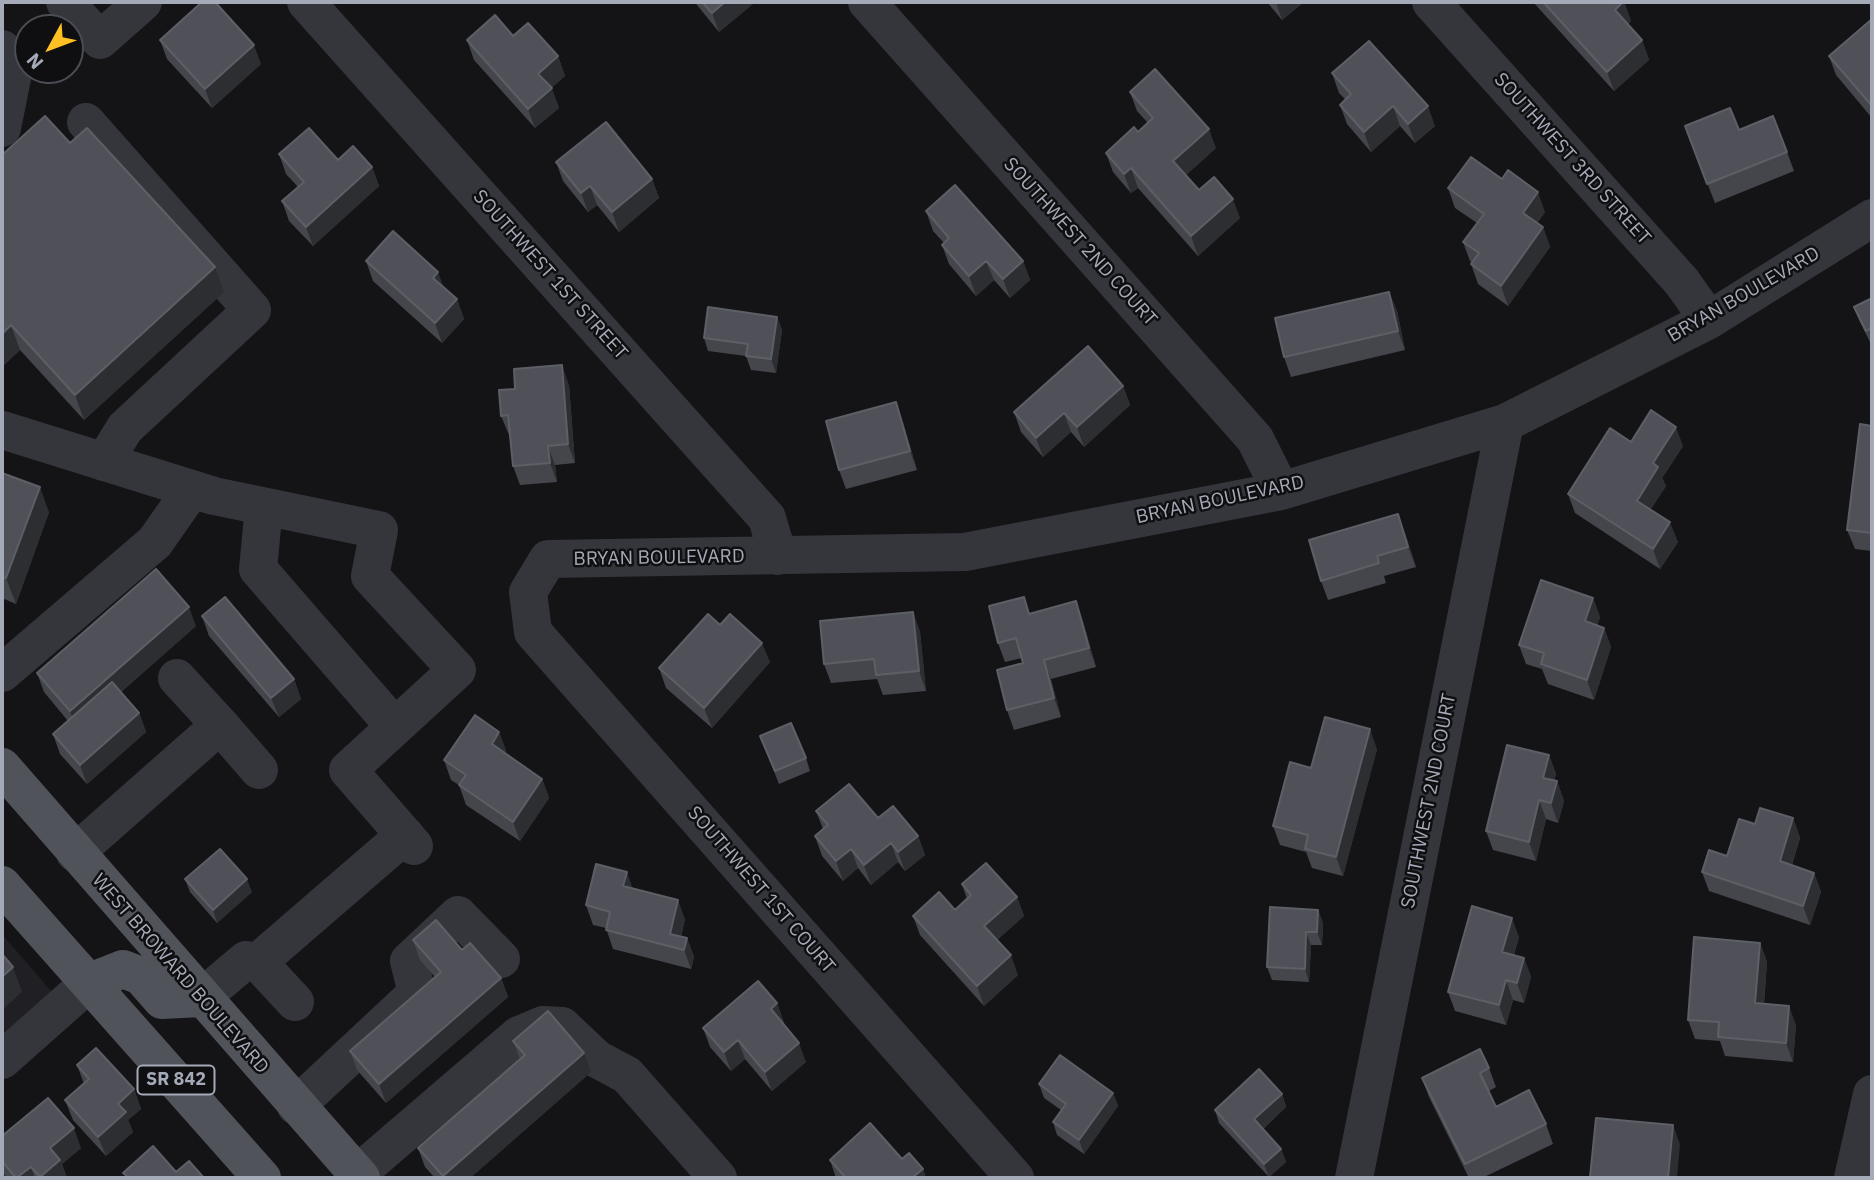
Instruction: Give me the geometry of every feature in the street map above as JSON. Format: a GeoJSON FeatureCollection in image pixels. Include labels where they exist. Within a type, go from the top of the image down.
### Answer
{"type":"FeatureCollection","features":[{"type":"Feature","properties":{"kind":"main road","name":"WEST BROWARD BOULEVARD"},"geometry":{"type":"LineString","coordinates":[[2,767],[359,1176]]}},
{"type":"Feature","properties":{"kind":"main road","name":"SR 842"},"geometry":{"type":"LineString","coordinates":[[2,885],[262,1178]]}},
{"type":"Feature","properties":{"kind":"main road"},"geometry":{"type":"LineString","coordinates":[[90,982],[123,969],[141,976],[162,1000],[201,998]]}},
{"type":"Feature","properties":{"kind":"street"},"geometry":{"type":"LineString","coordinates":[[65,2],[100,40],[143,2]]}},
{"type":"Feature","properties":{"kind":"street","name":"SOUTHWEST 1ST STREET"},"geometry":{"type":"LineString","coordinates":[[306,2],[766,518],[778,556]]}},
{"type":"Feature","properties":{"kind":"street","name":"SOUTHWEST 2ND COURT"},"geometry":{"type":"LineString","coordinates":[[867,2],[1255,439],[1281,491]]}},
{"type":"Feature","properties":{"kind":"street","name":"SOUTHWEST 3RD STREET"},"geometry":{"type":"LineString","coordinates":[[1431,2],[1682,282],[1709,320]]}},
{"type":"Feature","properties":{"kind":"street"},"geometry":{"type":"LineString","coordinates":[[2,128],[8,56]]}},
{"type":"Feature","properties":{"kind":"street"},"geometry":{"type":"LineString","coordinates":[[86,122],[252,310],[125,428],[104,462]]}},
{"type":"Feature","properties":{"kind":"street","name":"BRYAN BOULEVARD"},"geometry":{"type":"LineString","coordinates":[[528,592],[548,559],[965,552],[1281,491],[1505,423],[1709,320],[1872,218]]}},
{"type":"Feature","properties":{"kind":"street","name":"SOUTHWEST 2ND COURT"},"geometry":{"type":"LineString","coordinates":[[1354,1178],[1505,423]]}},
{"type":"Feature","properties":{"kind":"street"},"geometry":{"type":"LineString","coordinates":[[2,430],[192,489],[264,507],[379,530],[370,576],[457,670],[348,770],[410,840],[258,962]]}},
{"type":"Feature","properties":{"kind":"street"},"geometry":{"type":"LineString","coordinates":[[2,673],[155,542],[192,489]]}},
{"type":"Feature","properties":{"kind":"street"},"geometry":{"type":"LineString","coordinates":[[264,507],[258,569],[395,727]]}},
{"type":"Feature","properties":{"kind":"street","name":"SOUTHWEST 1ST COURT"},"geometry":{"type":"LineString","coordinates":[[528,592],[533,632],[1015,1178]]}},
{"type":"Feature","properties":{"kind":"street"},"geometry":{"type":"LineString","coordinates":[[177,678],[259,770]]}},
{"type":"Feature","properties":{"kind":"street"},"geometry":{"type":"LineString","coordinates":[[75,853],[220,725]]}},
{"type":"Feature","properties":{"kind":"street"},"geometry":{"type":"LineString","coordinates":[[296,1106],[417,993],[409,961],[458,915],[501,959]]}},
{"type":"Feature","properties":{"kind":"street"},"geometry":{"type":"LineString","coordinates":[[201,998],[246,960],[258,962],[295,1002]]}},
{"type":"Feature","properties":{"kind":"street"},"geometry":{"type":"LineString","coordinates":[[2,1060],[90,982]]}},
{"type":"Feature","properties":{"kind":"street"},"geometry":{"type":"LineString","coordinates":[[359,1176],[519,1035],[543,1025],[562,1026],[597,1059],[627,1075],[718,1178]]}},
{"type":"Feature","properties":{"kind":"street"},"geometry":{"type":"LineString","coordinates":[[1853,1178],[1872,1094]]}},
{"type":"Feature","properties":{"kind":"shaded area"},"geometry":{"type":"Polygon","coordinates":[[[2,934],[52,992],[2,1036],[2,934]]]}},
{"type":"Feature","properties":{"kind":"building"},"geometry":{"type":"Polygon","coordinates":[[[202,2],[215,2],[254,45],[205,89],[160,40],[202,2]]]}},
{"type":"Feature","properties":{"kind":"building"},"geometry":{"type":"Polygon","coordinates":[[[702,2],[725,2],[712,13],[702,2]]]}},
{"type":"Feature","properties":{"kind":"building"},"geometry":{"type":"Polygon","coordinates":[[[1543,2],[1623,2],[1615,10],[1642,40],[1607,72],[1543,2]]]}},
{"type":"Feature","properties":{"kind":"building"},"geometry":{"type":"Polygon","coordinates":[[[495,15],[513,36],[528,23],[558,56],[538,74],[552,88],[528,109],[467,40],[495,15]]]}},
{"type":"Feature","properties":{"kind":"building"},"geometry":{"type":"Polygon","coordinates":[[[1872,19],[1872,106],[1829,56],[1872,19]]]}},
{"type":"Feature","properties":{"kind":"building"},"geometry":{"type":"Polygon","coordinates":[[[1369,41],[1428,106],[1408,124],[1393,106],[1364,132],[1340,105],[1351,94],[1332,73],[1369,41]]]}},
{"type":"Feature","properties":{"kind":"building"},"geometry":{"type":"Polygon","coordinates":[[[1155,69],[1209,129],[1173,161],[1199,190],[1214,177],[1233,199],[1191,236],[1131,168],[1124,174],[1106,153],[1134,127],[1138,132],[1153,118],[1130,92],[1155,69]]]}},
{"type":"Feature","properties":{"kind":"building"},"geometry":{"type":"Polygon","coordinates":[[[1730,108],[1739,130],[1773,116],[1787,152],[1707,184],[1685,126],[1730,108]]]}},
{"type":"Feature","properties":{"kind":"building"},"geometry":{"type":"Polygon","coordinates":[[[45,116],[70,143],[87,128],[215,267],[75,395],[11,325],[2,334],[2,155],[45,116]]]}},
{"type":"Feature","properties":{"kind":"building"},"geometry":{"type":"Polygon","coordinates":[[[606,122],[652,179],[612,212],[590,186],[581,193],[556,162],[606,122]]]}},
{"type":"Feature","properties":{"kind":"building"},"geometry":{"type":"Polygon","coordinates":[[[309,128],[338,160],[353,146],[372,167],[306,227],[282,201],[304,182],[279,154],[309,128]]]}},
{"type":"Feature","properties":{"kind":"building"},"geometry":{"type":"Polygon","coordinates":[[[1471,157],[1502,179],[1508,170],[1538,192],[1523,213],[1543,227],[1501,286],[1471,264],[1479,253],[1463,242],[1484,214],[1448,188],[1471,157]]]}},
{"type":"Feature","properties":{"kind":"building"},"geometry":{"type":"Polygon","coordinates":[[[955,185],[1023,261],[1003,279],[986,261],[969,276],[942,245],[949,238],[926,211],[955,185]]]}},
{"type":"Feature","properties":{"kind":"building"},"geometry":{"type":"Polygon","coordinates":[[[393,231],[438,272],[433,278],[457,299],[435,323],[366,261],[393,231]]]}},
{"type":"Feature","properties":{"kind":"building"},"geometry":{"type":"Polygon","coordinates":[[[1389,292],[1398,331],[1284,357],[1275,318],[1389,292]]]}},
{"type":"Feature","properties":{"kind":"building"},"geometry":{"type":"Polygon","coordinates":[[[1872,298],[1872,328],[1866,331],[1854,307],[1872,298]]]}},
{"type":"Feature","properties":{"kind":"building"},"geometry":{"type":"Polygon","coordinates":[[[708,307],[777,317],[771,359],[746,356],[748,344],[704,338],[708,307]]]}},
{"type":"Feature","properties":{"kind":"building"},"geometry":{"type":"Polygon","coordinates":[[[1088,346],[1123,386],[1077,427],[1064,413],[1036,438],[1014,412],[1088,346]]]}},
{"type":"Feature","properties":{"kind":"building"},"geometry":{"type":"Polygon","coordinates":[[[562,365],[568,444],[548,446],[550,463],[513,466],[508,415],[501,416],[499,390],[515,389],[514,369],[562,365]]]}},
{"type":"Feature","properties":{"kind":"building"},"geometry":{"type":"Polygon","coordinates":[[[896,402],[910,451],[839,470],[826,421],[896,402]]]}},
{"type":"Feature","properties":{"kind":"building"},"geometry":{"type":"Polygon","coordinates":[[[1651,410],[1676,427],[1653,463],[1658,467],[1637,501],[1670,522],[1653,549],[1568,494],[1610,428],[1631,442],[1651,410]]]}},
{"type":"Feature","properties":{"kind":"building"},"geometry":{"type":"Polygon","coordinates":[[[1860,424],[1872,426],[1872,533],[1847,530],[1860,424]]]}},
{"type":"Feature","properties":{"kind":"building"},"geometry":{"type":"Polygon","coordinates":[[[2,473],[40,487],[6,578],[2,577],[2,473]]]}},
{"type":"Feature","properties":{"kind":"building"},"geometry":{"type":"Polygon","coordinates":[[[1398,514],[1408,547],[1377,556],[1379,563],[1321,581],[1309,540],[1398,514]]]}},
{"type":"Feature","properties":{"kind":"building"},"geometry":{"type":"Polygon","coordinates":[[[156,569],[189,607],[70,711],[37,673],[156,569]]]}},
{"type":"Feature","properties":{"kind":"building"},"geometry":{"type":"Polygon","coordinates":[[[1541,580],[1593,598],[1585,621],[1604,628],[1587,680],[1541,664],[1544,653],[1519,645],[1541,580]]]}},
{"type":"Feature","properties":{"kind":"building"},"geometry":{"type":"Polygon","coordinates":[[[225,597],[294,679],[271,698],[202,616],[225,597]]]}},
{"type":"Feature","properties":{"kind":"building"},"geometry":{"type":"Polygon","coordinates":[[[1024,597],[1029,614],[1076,601],[1089,648],[1044,660],[1054,698],[1007,710],[997,670],[1023,663],[1016,638],[998,643],[989,606],[1024,597]]]}},
{"type":"Feature","properties":{"kind":"building"},"geometry":{"type":"Polygon","coordinates":[[[913,612],[919,671],[876,675],[874,659],[824,664],[820,621],[913,612]]]}},
{"type":"Feature","properties":{"kind":"building"},"geometry":{"type":"Polygon","coordinates":[[[708,614],[720,625],[730,614],[762,643],[704,708],[659,668],[708,614]]]}},
{"type":"Feature","properties":{"kind":"building"},"geometry":{"type":"Polygon","coordinates":[[[112,682],[139,713],[80,765],[53,734],[112,682]]]}},
{"type":"Feature","properties":{"kind":"building"},"geometry":{"type":"Polygon","coordinates":[[[475,715],[499,732],[492,744],[542,779],[513,822],[459,785],[466,775],[444,760],[475,715]]]}},
{"type":"Feature","properties":{"kind":"building"},"geometry":{"type":"Polygon","coordinates":[[[1325,717],[1370,729],[1336,857],[1305,849],[1308,835],[1273,826],[1290,762],[1311,768],[1325,717]]]}},
{"type":"Feature","properties":{"kind":"building"},"geometry":{"type":"Polygon","coordinates":[[[791,723],[806,758],[775,771],[760,736],[791,723]]]}},
{"type":"Feature","properties":{"kind":"building"},"geometry":{"type":"Polygon","coordinates":[[[1507,745],[1549,755],[1543,778],[1557,781],[1551,803],[1539,800],[1529,842],[1486,831],[1507,745]]]}},
{"type":"Feature","properties":{"kind":"building"},"geometry":{"type":"Polygon","coordinates":[[[849,784],[878,818],[893,806],[918,836],[898,852],[891,843],[864,865],[851,849],[836,861],[815,836],[828,825],[816,811],[849,784]]]}},
{"type":"Feature","properties":{"kind":"building"},"geometry":{"type":"Polygon","coordinates":[[[1760,808],[1793,818],[1780,861],[1814,873],[1803,906],[1702,872],[1709,850],[1727,856],[1739,819],[1755,824],[1760,808]]]}},
{"type":"Feature","properties":{"kind":"building"},"geometry":{"type":"Polygon","coordinates":[[[220,849],[247,879],[213,910],[185,879],[220,849]]]}},
{"type":"Feature","properties":{"kind":"building"},"geometry":{"type":"Polygon","coordinates":[[[986,863],[1017,897],[984,926],[1011,955],[977,986],[913,916],[939,892],[955,910],[971,895],[962,884],[986,863]]]}},
{"type":"Feature","properties":{"kind":"building"},"geometry":{"type":"Polygon","coordinates":[[[596,864],[627,872],[623,886],[678,900],[670,934],[687,938],[684,950],[606,930],[610,912],[586,905],[596,864]]]}},
{"type":"Feature","properties":{"kind":"building"},"geometry":{"type":"Polygon","coordinates":[[[1472,906],[1512,918],[1502,952],[1524,958],[1517,983],[1506,980],[1499,1005],[1448,992],[1472,906]]]}},
{"type":"Feature","properties":{"kind":"building"},"geometry":{"type":"Polygon","coordinates":[[[1270,907],[1318,910],[1317,932],[1306,932],[1305,969],[1267,967],[1270,907]]]}},
{"type":"Feature","properties":{"kind":"building"},"geometry":{"type":"Polygon","coordinates":[[[436,920],[462,950],[470,943],[501,978],[379,1084],[350,1051],[441,972],[413,940],[436,920]]]}},
{"type":"Feature","properties":{"kind":"building"},"geometry":{"type":"Polygon","coordinates":[[[1694,937],[1760,943],[1755,1003],[1789,1006],[1786,1043],[1718,1037],[1719,1022],[1688,1020],[1694,937]]]}},
{"type":"Feature","properties":{"kind":"building"},"geometry":{"type":"Polygon","coordinates":[[[2,954],[13,967],[2,977],[2,954]]]}},
{"type":"Feature","properties":{"kind":"building"},"geometry":{"type":"Polygon","coordinates":[[[758,981],[777,1003],[771,1009],[799,1043],[765,1072],[738,1040],[724,1052],[703,1028],[758,981]]]}},
{"type":"Feature","properties":{"kind":"building"},"geometry":{"type":"Polygon","coordinates":[[[548,1011],[584,1053],[443,1176],[418,1148],[525,1055],[513,1041],[548,1011]]]}},
{"type":"Feature","properties":{"kind":"building"},"geometry":{"type":"Polygon","coordinates":[[[96,1048],[134,1089],[118,1104],[126,1112],[98,1137],[65,1100],[89,1079],[77,1065],[96,1048]]]}},
{"type":"Feature","properties":{"kind":"building"},"geometry":{"type":"Polygon","coordinates":[[[1480,1049],[1489,1068],[1480,1073],[1496,1107],[1529,1090],[1546,1124],[1465,1164],[1422,1078],[1480,1049]]]}},
{"type":"Feature","properties":{"kind":"building"},"geometry":{"type":"Polygon","coordinates":[[[1060,1055],[1113,1093],[1079,1140],[1053,1122],[1066,1104],[1039,1084],[1060,1055]]]}},
{"type":"Feature","properties":{"kind":"building"},"geometry":{"type":"Polygon","coordinates":[[[1259,1069],[1282,1094],[1254,1119],[1281,1149],[1264,1164],[1215,1110],[1259,1069]]]}},
{"type":"Feature","properties":{"kind":"building"},"geometry":{"type":"Polygon","coordinates":[[[48,1098],[74,1128],[50,1148],[60,1160],[40,1177],[31,1167],[16,1178],[2,1161],[2,1136],[48,1098]]]}},
{"type":"Feature","properties":{"kind":"building"},"geometry":{"type":"Polygon","coordinates":[[[1596,1118],[1673,1125],[1668,1178],[1590,1177],[1596,1118]]]}},
{"type":"Feature","properties":{"kind":"building"},"geometry":{"type":"Polygon","coordinates":[[[870,1123],[902,1159],[909,1153],[923,1169],[912,1178],[846,1178],[830,1160],[870,1123]]]}},
{"type":"Feature","properties":{"kind":"building"},"geometry":{"type":"Polygon","coordinates":[[[153,1146],[176,1172],[189,1161],[204,1178],[129,1178],[123,1173],[153,1146]]]}}]}
